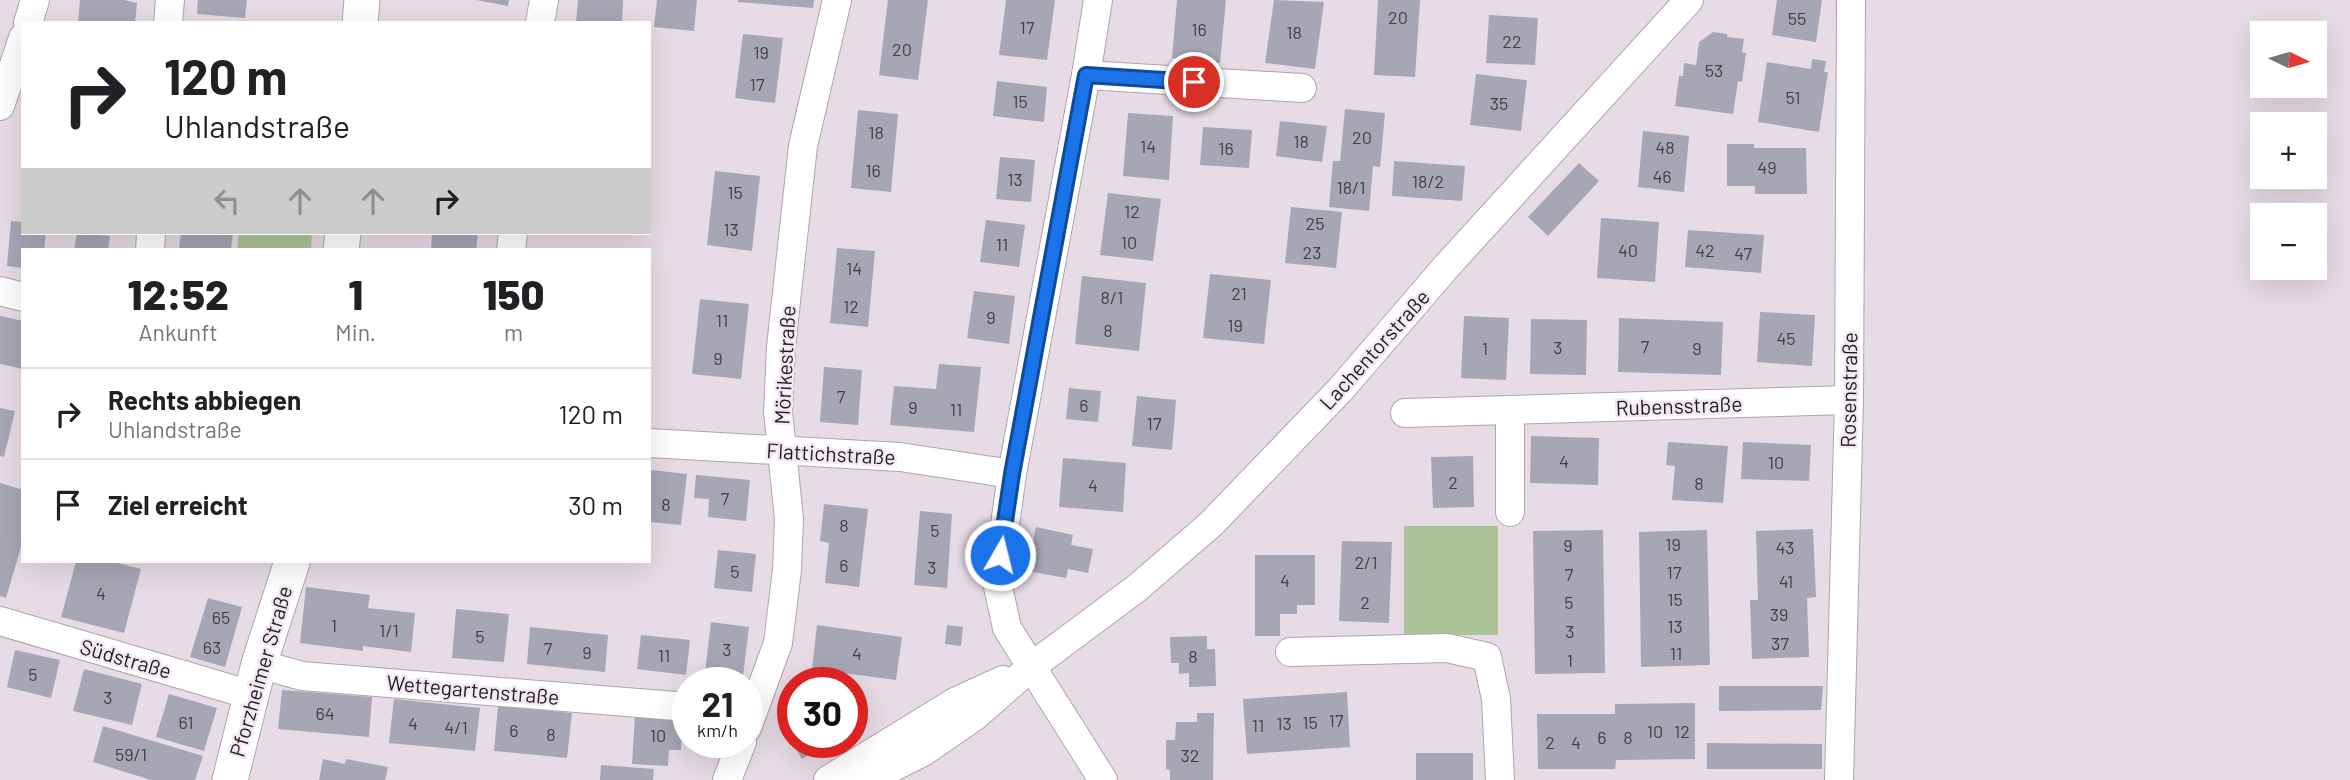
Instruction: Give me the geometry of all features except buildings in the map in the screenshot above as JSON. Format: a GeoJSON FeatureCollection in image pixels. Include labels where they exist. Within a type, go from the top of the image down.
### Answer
{"type":"FeatureCollection","features":[{"type":"Feature","properties":{"kind":"street"},"geometry":{"type":"LineString","coordinates":[[29,21],[35,0]]}},
{"type":"Feature","properties":{"kind":"street"},"geometry":{"type":"LineString","coordinates":[[168,21],[170,0]]}},
{"type":"Feature","properties":{"kind":"street"},"geometry":{"type":"LineString","coordinates":[[360,21],[362,0]]}},
{"type":"Feature","properties":{"kind":"street"},"geometry":{"type":"LineString","coordinates":[[540,21],[544,0]]}},
{"type":"Feature","properties":{"kind":"street","name":"Mörikestraße"},"geometry":{"type":"LineString","coordinates":[[763,681],[778,643],[787,570],[789,519],[778,412],[781,347],[803,145],[837,0]]}},
{"type":"Feature","properties":{"kind":"street"},"geometry":{"type":"LineString","coordinates":[[1098,0],[1012,474],[997,582],[1007,628],[1103,780]]}},
{"type":"Feature","properties":{"kind":"street","name":"Rosenstraße"},"geometry":{"type":"LineString","coordinates":[[1839,780],[1849,400],[1851,0]]}},
{"type":"Feature","properties":{"kind":"street","name":"Lachentorstraße"},"geometry":{"type":"LineString","coordinates":[[867,780],[923,752],[964,724],[1031,667],[1137,588],[1211,524],[1341,389],[1676,3]]}},
{"type":"Feature","properties":{"kind":"street"},"geometry":{"type":"LineString","coordinates":[[0,106],[21,43]]}},
{"type":"Feature","properties":{"kind":"street"},"geometry":{"type":"LineString","coordinates":[[1086,75],[1302,88]]}},
{"type":"Feature","properties":{"kind":"street"},"geometry":{"type":"LineString","coordinates":[[0,291],[21,296]]}},
{"type":"Feature","properties":{"kind":"street","name":"Rubensstraße"},"geometry":{"type":"LineString","coordinates":[[1405,413],[1849,400]]}},
{"type":"Feature","properties":{"kind":"street"},"geometry":{"type":"LineString","coordinates":[[1510,410],[1510,512]]}},
{"type":"Feature","properties":{"kind":"street","name":"Flattichstraße"},"geometry":{"type":"LineString","coordinates":[[651,443],[900,457],[1012,474]]}},
{"type":"Feature","properties":{"kind":"street","name":"Pforzheimer Straße"},"geometry":{"type":"LineString","coordinates":[[230,780],[255,680],[292,563]]}},
{"type":"Feature","properties":{"kind":"street","name":"Südstraße"},"geometry":{"type":"LineString","coordinates":[[0,621],[255,680]]}},
{"type":"Feature","properties":{"kind":"street"},"geometry":{"type":"LineString","coordinates":[[1290,652],[1447,648],[1488,657],[1496,699],[1500,780]]}},
{"type":"Feature","properties":{"kind":"street","name":"Lachentorstraße"},"geometry":{"type":"LineString","coordinates":[[828,780],[954,702],[1031,667]]}},
{"type":"Feature","properties":{"kind":"street","name":"Wettegartenstraße"},"geometry":{"type":"LineString","coordinates":[[255,680],[302,676],[672,706]]}},
{"type":"Feature","properties":{"kind":"street"},"geometry":{"type":"LineString","coordinates":[[727,780],[736,758]]}},
{"type":"Feature","properties":{"kind":"green space"},"geometry":{"type":"Polygon","coordinates":[[[239,235],[312,235],[311,248],[237,248],[239,235]]]}},
{"type":"Feature","properties":{"kind":"green space"},"geometry":{"type":"Polygon","coordinates":[[[1404,526],[1498,526],[1498,635],[1404,635],[1404,526]]]}},
{"type":"Feature","properties":{"kind":"route"},"geometry":{"type":"LineString","coordinates":[[1000,555],[1012,474],[1086,75],[1194,82]]}}]}
